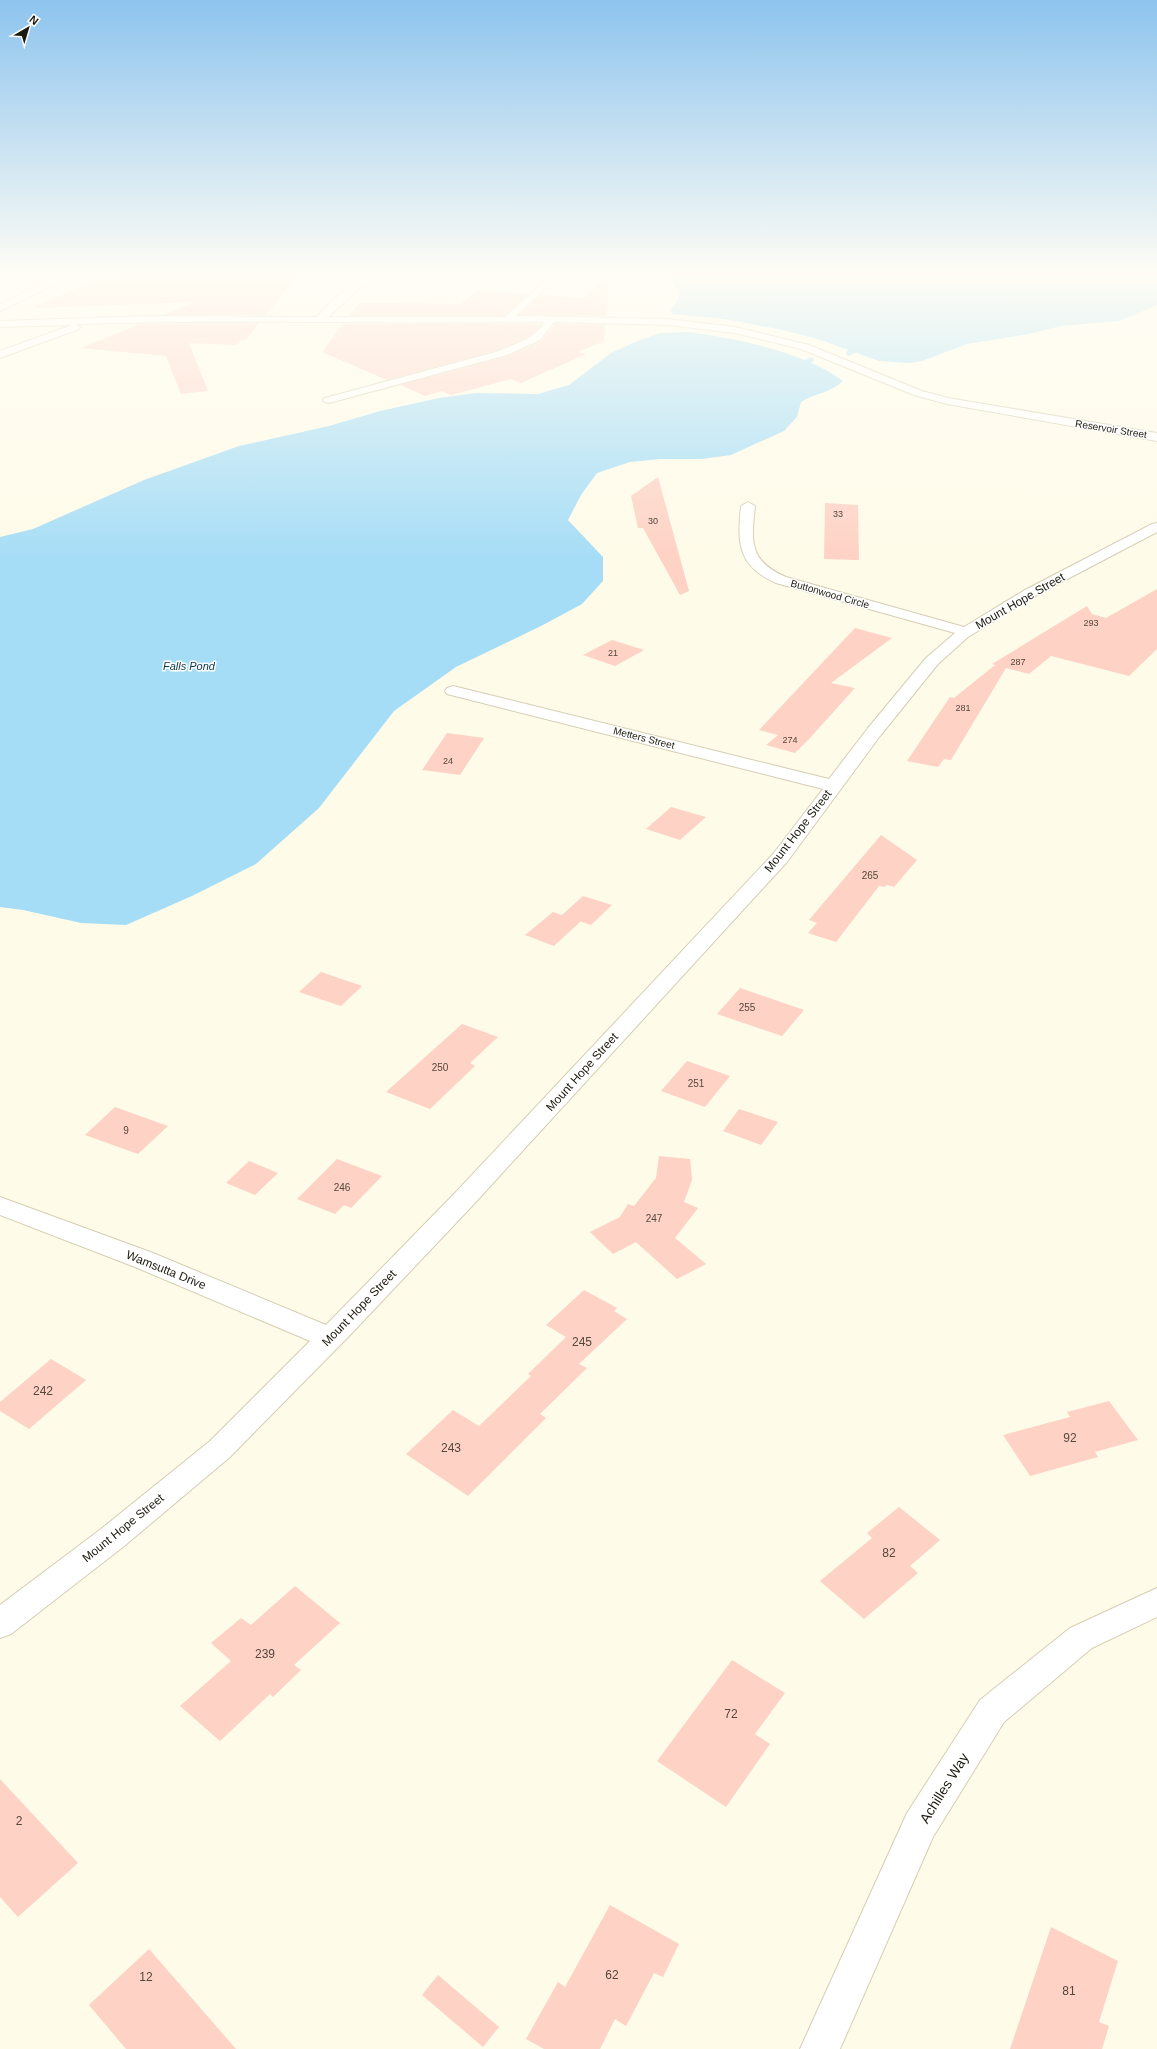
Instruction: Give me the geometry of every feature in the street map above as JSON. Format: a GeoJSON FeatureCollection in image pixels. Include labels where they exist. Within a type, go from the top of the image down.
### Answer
{"type":"FeatureCollection","features":[{"type":"Feature","properties":{"kind":"street"},"geometry":{"type":"LineString","coordinates":[[329,400],[445,369]]}},
{"type":"Feature","properties":{"kind":"street","name":"Reservoir Street"},"geometry":{"type":"LineString","coordinates":[[858,369],[918,393],[947,401],[1157,437]]}},
{"type":"Feature","properties":{"kind":"street","name":"Buttonwood Circle"},"geometry":{"type":"LineString","coordinates":[[748,506],[745,528],[749,554],[759,568],[781,580],[967,632]]}},
{"type":"Feature","properties":{"kind":"street","name":"Mount Hope Street"},"geometry":{"type":"LineString","coordinates":[[0,1624],[112,1538],[220,1449],[330,1338],[470,1193],[780,858],[874,732],[927,667],[967,632],[1030,593],[1157,527]]}},
{"type":"Feature","properties":{"kind":"street","name":"Metters Street"},"geometry":{"type":"LineString","coordinates":[[453,691],[834,786]]}},
{"type":"Feature","properties":{"kind":"street","name":"Wamsutta Drive"},"geometry":{"type":"LineString","coordinates":[[0,1206],[144,1260],[330,1338]]}},
{"type":"Feature","properties":{"kind":"street","name":"Achilles Way"},"geometry":{"type":"LineString","coordinates":[[820,2049],[920,1825],[992,1711],[1081,1638],[1157,1602]]}},
{"type":"Feature","properties":{"kind":"water","name":"Falls Pond"},"geometry":{"type":"Polygon","coordinates":[[[590,369],[823,369],[843,381],[828,391],[801,402],[797,417],[784,431],[731,455],[702,459],[660,459],[630,462],[597,473],[581,495],[568,520],[603,557],[603,581],[582,604],[543,625],[456,667],[394,711],[319,808],[256,864],[192,896],[126,925],[81,923],[23,910],[0,907],[0,537],[33,529],[144,480],[239,446],[329,426],[380,411],[439,398],[476,393],[538,394],[569,385],[590,369]]]}},
{"type":"Feature","properties":{"kind":"building"},"geometry":{"type":"Polygon","coordinates":[[[171,369],[199,369],[208,391],[181,394],[171,369]]]}},
{"type":"Feature","properties":{"kind":"building"},"geometry":{"type":"Polygon","coordinates":[[[361,369],[429,369],[387,380],[361,369]]]}},
{"type":"Feature","properties":{"kind":"building"},"geometry":{"type":"Polygon","coordinates":[[[461,369],[553,369],[521,383],[511,379],[451,395],[442,391],[425,396],[400,385],[461,369]]]}},
{"type":"Feature","properties":{"kind":"building"},"geometry":{"type":"Polygon","coordinates":[[[658,477],[689,591],[680,595],[643,528],[638,528],[631,496],[658,477]]]}},
{"type":"Feature","properties":{"kind":"building"},"geometry":{"type":"Polygon","coordinates":[[[825,503],[858,505],[859,560],[824,559],[825,503]]]}},
{"type":"Feature","properties":{"kind":"building"},"geometry":{"type":"Polygon","coordinates":[[[1157,589],[1157,649],[1129,676],[1051,656],[1029,674],[1006,668],[951,760],[944,759],[938,767],[907,761],[950,697],[954,698],[995,665],[992,664],[1087,606],[1092,614],[1106,618],[1157,589]]]}},
{"type":"Feature","properties":{"kind":"building"},"geometry":{"type":"Polygon","coordinates":[[[855,628],[892,638],[831,683],[855,688],[795,753],[766,745],[778,735],[759,730],[855,628]]]}},
{"type":"Feature","properties":{"kind":"building"},"geometry":{"type":"Polygon","coordinates":[[[612,640],[644,650],[615,666],[583,655],[612,640]]]}},
{"type":"Feature","properties":{"kind":"building"},"geometry":{"type":"Polygon","coordinates":[[[447,733],[484,738],[460,775],[422,770],[447,733]]]}},
{"type":"Feature","properties":{"kind":"building"},"geometry":{"type":"Polygon","coordinates":[[[671,807],[706,817],[680,840],[646,829],[671,807]]]}},
{"type":"Feature","properties":{"kind":"building"},"geometry":{"type":"Polygon","coordinates":[[[881,835],[917,860],[894,887],[887,885],[884,887],[879,886],[836,942],[808,933],[817,923],[809,920],[881,835]]]}},
{"type":"Feature","properties":{"kind":"building"},"geometry":{"type":"Polygon","coordinates":[[[583,896],[612,905],[591,925],[581,921],[554,946],[525,935],[553,912],[562,915],[583,896]]]}},
{"type":"Feature","properties":{"kind":"building"},"geometry":{"type":"Polygon","coordinates":[[[321,972],[362,986],[341,1006],[299,992],[321,972]]]}},
{"type":"Feature","properties":{"kind":"building"},"geometry":{"type":"Polygon","coordinates":[[[740,988],[804,1010],[782,1036],[717,1014],[740,988]]]}},
{"type":"Feature","properties":{"kind":"building"},"geometry":{"type":"Polygon","coordinates":[[[462,1024],[498,1037],[470,1063],[475,1066],[430,1109],[386,1092],[462,1024]]]}},
{"type":"Feature","properties":{"kind":"building"},"geometry":{"type":"Polygon","coordinates":[[[687,1061],[730,1076],[705,1107],[661,1091],[687,1061]]]}},
{"type":"Feature","properties":{"kind":"building"},"geometry":{"type":"Polygon","coordinates":[[[115,1107],[168,1126],[138,1154],[85,1135],[115,1107]]]}},
{"type":"Feature","properties":{"kind":"building"},"geometry":{"type":"Polygon","coordinates":[[[739,1109],[778,1122],[761,1145],[723,1131],[739,1109]]]}},
{"type":"Feature","properties":{"kind":"building"},"geometry":{"type":"Polygon","coordinates":[[[659,1156],[690,1159],[692,1180],[684,1202],[698,1208],[675,1238],[706,1264],[677,1279],[636,1242],[613,1254],[590,1232],[620,1217],[628,1204],[634,1206],[656,1178],[659,1156]]]}},
{"type":"Feature","properties":{"kind":"building"},"geometry":{"type":"Polygon","coordinates":[[[337,1159],[382,1176],[351,1208],[344,1205],[335,1214],[297,1199],[337,1159]]]}},
{"type":"Feature","properties":{"kind":"building"},"geometry":{"type":"Polygon","coordinates":[[[249,1161],[278,1173],[255,1195],[226,1183],[249,1161]]]}},
{"type":"Feature","properties":{"kind":"building"},"geometry":{"type":"Polygon","coordinates":[[[584,1290],[617,1308],[614,1311],[627,1319],[579,1364],[587,1368],[540,1414],[546,1418],[468,1496],[406,1454],[453,1410],[479,1426],[531,1376],[528,1374],[566,1337],[546,1325],[584,1290]]]}},
{"type":"Feature","properties":{"kind":"building"},"geometry":{"type":"Polygon","coordinates":[[[51,1359],[86,1380],[29,1429],[0,1411],[0,1402],[51,1359]]]}},
{"type":"Feature","properties":{"kind":"building"},"geometry":{"type":"Polygon","coordinates":[[[1109,1401],[1138,1440],[1095,1452],[1098,1457],[1030,1476],[1003,1435],[1070,1417],[1067,1412],[1109,1401]]]}},
{"type":"Feature","properties":{"kind":"building"},"geometry":{"type":"Polygon","coordinates":[[[899,1507],[940,1540],[910,1566],[918,1573],[864,1619],[820,1581],[872,1538],[867,1533],[899,1507]]]}},
{"type":"Feature","properties":{"kind":"building"},"geometry":{"type":"Polygon","coordinates":[[[295,1586],[340,1623],[294,1665],[301,1670],[273,1697],[270,1694],[220,1741],[180,1706],[231,1661],[211,1643],[241,1618],[251,1625],[295,1586]]]}},
{"type":"Feature","properties":{"kind":"building"},"geometry":{"type":"Polygon","coordinates":[[[732,1660],[785,1693],[755,1734],[770,1744],[726,1807],[657,1761],[732,1660]]]}},
{"type":"Feature","properties":{"kind":"building"},"geometry":{"type":"Polygon","coordinates":[[[0,1779],[78,1863],[18,1917],[0,1897],[0,1779]]]}},
{"type":"Feature","properties":{"kind":"building"},"geometry":{"type":"Polygon","coordinates":[[[610,1905],[679,1944],[663,1977],[654,1973],[626,2026],[615,2019],[600,2049],[544,2049],[526,2039],[558,1982],[565,1987],[610,1905]]]}},
{"type":"Feature","properties":{"kind":"building"},"geometry":{"type":"Polygon","coordinates":[[[1051,1927],[1118,1961],[1099,2022],[1109,2026],[1102,2049],[1010,2049],[1051,1927]]]}},
{"type":"Feature","properties":{"kind":"building"},"geometry":{"type":"Polygon","coordinates":[[[149,1949],[236,2049],[126,2049],[89,2005],[149,1949]]]}},
{"type":"Feature","properties":{"kind":"building"},"geometry":{"type":"Polygon","coordinates":[[[438,1975],[499,2027],[483,2047],[422,1995],[438,1975]]]}}]}
